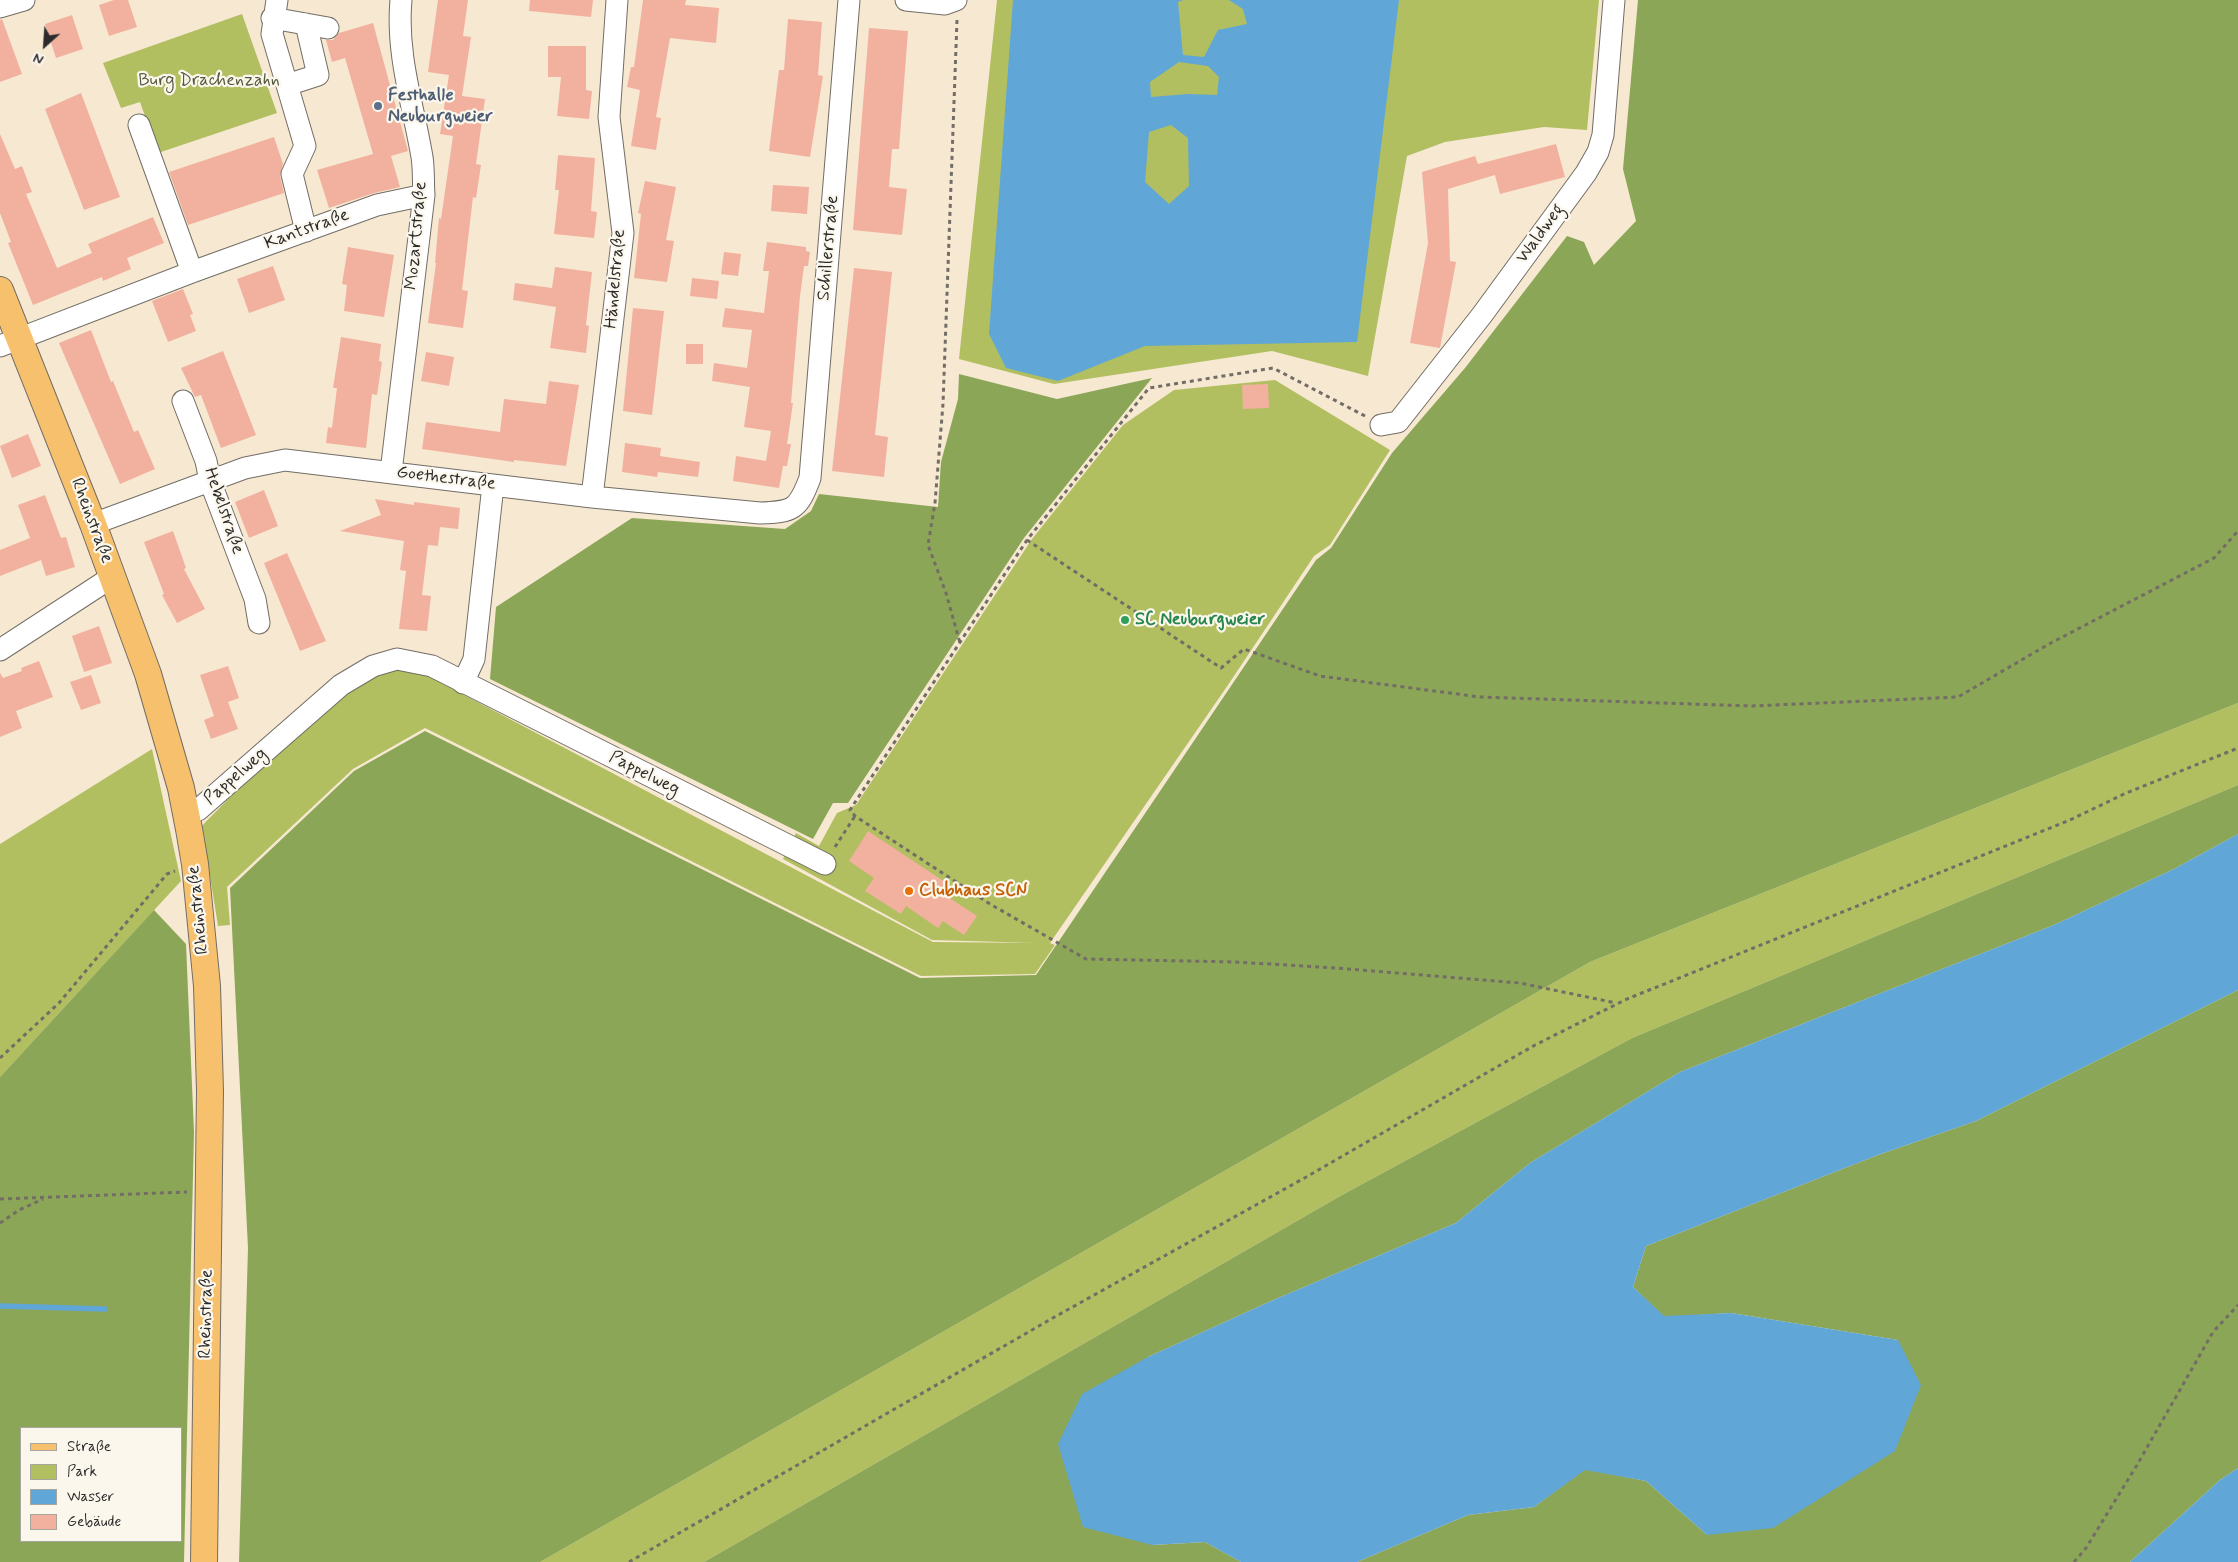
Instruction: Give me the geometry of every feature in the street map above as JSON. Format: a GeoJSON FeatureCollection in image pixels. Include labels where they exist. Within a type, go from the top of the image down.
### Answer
{"type":"FeatureCollection","features":[{"type":"Feature","properties":{"kind":"main road","name":"Rheinstraße"},"geometry":{"type":"LineString","coordinates":[[0,290],[9,342],[92,524],[148,674],[180,788],[195,864],[207,986],[210,1091],[204,1562]]}},
{"type":"Feature","properties":{"kind":"street"},"geometry":{"type":"LineString","coordinates":[[0,7],[24,0]]}},
{"type":"Feature","properties":{"kind":"street","name":"Mozartstraße"},"geometry":{"type":"LineString","coordinates":[[391,472],[424,195],[422,158],[401,52],[399,21],[401,0]]}},
{"type":"Feature","properties":{"kind":"street","name":"Händelstraße"},"geometry":{"type":"LineString","coordinates":[[592,497],[623,233],[609,117],[617,0]]}},
{"type":"Feature","properties":{"kind":"street","name":"Schillerstraße"},"geometry":{"type":"LineString","coordinates":[[803,496],[810,478],[849,0]]}},
{"type":"Feature","properties":{"kind":"street"},"geometry":{"type":"LineString","coordinates":[[906,0],[944,4],[956,1]]}},
{"type":"Feature","properties":{"kind":"street","name":"Waldweg"},"geometry":{"type":"LineString","coordinates":[[1380,425],[1398,422],[1482,315],[1586,173],[1598,152],[1603,135],[1614,0]]}},
{"type":"Feature","properties":{"kind":"street"},"geometry":{"type":"LineString","coordinates":[[306,230],[292,174],[305,146],[272,34],[274,9],[306,24],[328,28]]}},
{"type":"Feature","properties":{"kind":"street"},"geometry":{"type":"LineString","coordinates":[[287,85],[318,76],[306,24]]}},
{"type":"Feature","properties":{"kind":"street"},"geometry":{"type":"LineString","coordinates":[[139,125],[192,272]]}},
{"type":"Feature","properties":{"kind":"street","name":"Kantstraße"},"geometry":{"type":"LineString","coordinates":[[9,342],[306,230],[377,205],[424,195]]}},
{"type":"Feature","properties":{"kind":"street","name":"Hebelstraße"},"geometry":{"type":"LineString","coordinates":[[183,401],[206,461],[210,482],[255,599],[259,623]]}},
{"type":"Feature","properties":{"kind":"street","name":"Goethestraße"},"geometry":{"type":"LineString","coordinates":[[92,524],[245,468],[284,460],[592,497],[760,513],[785,512],[803,496]]}},
{"type":"Feature","properties":{"kind":"street"},"geometry":{"type":"LineString","coordinates":[[463,683],[474,659],[493,485]]}},
{"type":"Feature","properties":{"kind":"street"},"geometry":{"type":"LineString","coordinates":[[0,650],[112,577]]}},
{"type":"Feature","properties":{"kind":"street","name":"Pappelweg"},"geometry":{"type":"LineString","coordinates":[[186,815],[198,810],[341,685],[373,666],[398,659],[432,666],[825,864]]}},
{"type":"Feature","properties":{"kind":"path"},"geometry":{"type":"LineString","coordinates":[[956,1],[957,18],[943,404],[934,503],[928,545],[946,593],[960,644]]}},
{"type":"Feature","properties":{"kind":"path"},"geometry":{"type":"LineString","coordinates":[[1380,425],[1273,368],[1149,388],[1027,540],[850,810],[855,816],[990,904],[1086,959],[1236,962],[1355,969],[1520,983],[1617,1003]]}},
{"type":"Feature","properties":{"kind":"path"},"geometry":{"type":"LineString","coordinates":[[1027,540],[1222,668],[1244,649],[1320,676],[1480,697],[1742,706],[1958,697],[2049,644],[2214,558],[2238,531]]}},
{"type":"Feature","properties":{"kind":"path"},"geometry":{"type":"LineString","coordinates":[[629,1562],[1051,1319],[1308,1176],[1535,1045],[1617,1003],[2070,820],[2124,794],[2238,748]]}},
{"type":"Feature","properties":{"kind":"path"},"geometry":{"type":"LineString","coordinates":[[825,864],[855,816]]}},
{"type":"Feature","properties":{"kind":"path"},"geometry":{"type":"LineString","coordinates":[[0,1058],[59,1003],[166,874]]}},
{"type":"Feature","properties":{"kind":"path"},"geometry":{"type":"LineString","coordinates":[[0,1199],[209,1191]]}},
{"type":"Feature","properties":{"kind":"path"},"geometry":{"type":"LineString","coordinates":[[0,1223],[46,1197]]}},
{"type":"Feature","properties":{"kind":"path"},"geometry":{"type":"LineString","coordinates":[[2074,1562],[2086,1548],[2137,1465],[2213,1332],[2238,1304]]}},
{"type":"Feature","properties":{"kind":"green space"},"geometry":{"type":"Polygon","coordinates":[[[997,0],[1599,0],[1587,130],[1544,127],[1445,142],[1407,156],[1368,376],[1272,351],[1054,384],[959,359],[997,0]]]}},
{"type":"Feature","properties":{"kind":"green space"},"geometry":{"type":"Polygon","coordinates":[[[1638,0],[2238,0],[2238,703],[1590,962],[540,1562],[239,1562],[248,1248],[230,888],[354,771],[425,731],[920,978],[1036,975],[1316,560],[1331,548],[1392,453],[1465,368],[1567,236],[1584,242],[1594,265],[1636,221],[1623,169],[1638,0]]]}},
{"type":"Feature","properties":{"kind":"green space","name":"Burg Drachenzahn"},"geometry":{"type":"Polygon","coordinates":[[[242,14],[277,113],[158,153],[140,102],[121,108],[103,63],[242,14]]]}},
{"type":"Feature","properties":{"kind":"green space"},"geometry":{"type":"Polygon","coordinates":[[[959,374],[1057,399],[1152,378],[1024,538],[848,803],[833,803],[813,839],[490,679],[496,607],[632,518],[785,529],[811,511],[819,494],[938,507],[941,462],[958,399],[959,374]]]}},
{"type":"Feature","properties":{"kind":"green space","name":"SC Neuburgweier"},"geometry":{"type":"Polygon","coordinates":[[[1275,380],[1390,450],[1330,545],[1314,556],[1228,685],[1050,943],[1055,945],[1035,974],[921,976],[425,728],[353,769],[227,887],[230,925],[218,926],[202,826],[266,762],[321,713],[372,678],[394,670],[407,670],[428,676],[933,942],[1036,943],[932,940],[783,859],[796,833],[819,846],[837,813],[856,805],[1032,539],[1123,425],[1174,390],[1275,380]]]}},
{"type":"Feature","properties":{"kind":"green space"},"geometry":{"type":"Polygon","coordinates":[[[2238,703],[2238,785],[1632,1038],[1342,1195],[704,1562],[540,1562],[1590,962],[2238,703]]]}},
{"type":"Feature","properties":{"kind":"green space"},"geometry":{"type":"Polygon","coordinates":[[[152,749],[181,881],[0,1077],[0,844],[152,749]]]}},
{"type":"Feature","properties":{"kind":"green space"},"geometry":{"type":"Polygon","coordinates":[[[2238,785],[2238,834],[2174,869],[2054,925],[1680,1072],[1530,1163],[1456,1223],[1271,1301],[1148,1357],[1152,1545],[1205,1542],[1241,1562],[704,1562],[1342,1195],[1632,1038],[2238,785]]]}},
{"type":"Feature","properties":{"kind":"green space"},"geometry":{"type":"Polygon","coordinates":[[[154,910],[186,944],[194,1132],[184,1562],[0,1562],[0,1077],[154,910]]]}},
{"type":"Feature","properties":{"kind":"green space"},"geometry":{"type":"Polygon","coordinates":[[[2238,990],[2238,1468],[2220,1480],[2130,1562],[1357,1562],[1468,1515],[1534,1507],[1585,1469],[1646,1481],[1707,1535],[1898,1340],[1731,1313],[1664,1317],[1633,1287],[1646,1246],[1878,1155],[1976,1121],[2238,990]]]}},
{"type":"Feature","properties":{"kind":"water"},"geometry":{"type":"Polygon","coordinates":[[[1013,0],[1183,0],[1178,2],[1183,55],[1204,57],[1218,30],[1247,24],[1243,9],[1229,0],[1399,0],[1357,342],[1145,346],[1058,381],[1006,368],[989,334],[1013,0]],[[1179,62],[1150,82],[1151,97],[1188,94],[1217,95],[1219,77],[1208,66],[1179,62]],[[1171,125],[1149,132],[1145,182],[1169,204],[1189,186],[1188,138],[1171,125]]]}},
{"type":"Feature","properties":{"kind":"water"},"geometry":{"type":"Polygon","coordinates":[[[2238,834],[2238,990],[1976,1121],[1878,1155],[1646,1246],[1633,1287],[1664,1316],[1731,1313],[1898,1340],[1921,1385],[1895,1451],[1773,1528],[1707,1535],[1646,1481],[1585,1470],[1534,1507],[1468,1515],[1357,1562],[1241,1562],[1205,1542],[1152,1545],[1083,1527],[1058,1444],[1082,1394],[1148,1357],[1271,1301],[1456,1223],[1530,1163],[1680,1072],[2054,925],[2174,869],[2238,834]]]}},
{"type":"Feature","properties":{"kind":"water"},"geometry":{"type":"Polygon","coordinates":[[[2238,1468],[2238,1562],[2130,1562],[2220,1480],[2238,1468]]]}},
{"type":"Feature","properties":{"kind":"building"},"geometry":{"type":"Polygon","coordinates":[[[114,0],[128,0],[137,27],[109,36],[99,5],[114,0]]]}},
{"type":"Feature","properties":{"kind":"building"},"geometry":{"type":"Polygon","coordinates":[[[438,0],[468,0],[463,36],[471,37],[462,96],[485,99],[476,164],[481,165],[476,198],[473,197],[462,290],[468,291],[463,328],[428,323],[436,263],[439,218],[441,219],[453,136],[440,134],[449,75],[428,72],[438,0]]]}},
{"type":"Feature","properties":{"kind":"building"},"geometry":{"type":"Polygon","coordinates":[[[530,0],[593,0],[591,17],[529,11],[530,0]]]}},
{"type":"Feature","properties":{"kind":"building"},"geometry":{"type":"Polygon","coordinates":[[[643,0],[686,0],[685,5],[719,8],[716,43],[670,38],[656,117],[661,118],[656,150],[631,146],[640,90],[627,87],[631,67],[634,67],[643,0]]]}},
{"type":"Feature","properties":{"kind":"building"},"geometry":{"type":"Polygon","coordinates":[[[72,15],[83,49],[56,58],[45,24],[72,15]]]}},
{"type":"Feature","properties":{"kind":"building"},"geometry":{"type":"Polygon","coordinates":[[[2,19],[22,74],[0,82],[0,20],[2,19]]]}},
{"type":"Feature","properties":{"kind":"building"},"geometry":{"type":"Polygon","coordinates":[[[788,19],[822,22],[818,75],[823,76],[810,157],[769,151],[779,70],[784,70],[788,19]]]}},
{"type":"Feature","properties":{"kind":"building","name":"Festhalle Neuburgweier"},"geometry":{"type":"Polygon","coordinates":[[[373,23],[408,151],[391,156],[400,187],[374,193],[329,208],[317,170],[373,154],[345,58],[332,62],[326,40],[333,40],[339,33],[373,23]]]}},
{"type":"Feature","properties":{"kind":"building"},"geometry":{"type":"Polygon","coordinates":[[[869,28],[908,31],[899,149],[892,149],[889,187],[907,189],[902,235],[853,230],[869,28]]]}},
{"type":"Feature","properties":{"kind":"building"},"geometry":{"type":"Polygon","coordinates":[[[548,46],[586,46],[586,90],[592,91],[589,119],[557,116],[561,77],[548,77],[548,46]]]}},
{"type":"Feature","properties":{"kind":"building"},"geometry":{"type":"Polygon","coordinates":[[[81,93],[120,197],[84,210],[45,109],[81,93]]]}},
{"type":"Feature","properties":{"kind":"building"},"geometry":{"type":"Polygon","coordinates":[[[0,134],[15,169],[22,166],[32,192],[26,194],[57,268],[92,253],[88,244],[153,217],[164,243],[127,258],[131,269],[103,281],[102,277],[33,305],[8,243],[11,242],[0,213],[0,134]]]}},
{"type":"Feature","properties":{"kind":"building"},"geometry":{"type":"Polygon","coordinates":[[[274,137],[283,164],[280,176],[284,193],[188,225],[169,172],[274,137]]]}},
{"type":"Feature","properties":{"kind":"building"},"geometry":{"type":"Polygon","coordinates":[[[1556,144],[1565,177],[1500,194],[1495,175],[1448,189],[1450,261],[1456,262],[1440,348],[1410,343],[1428,243],[1422,172],[1475,156],[1478,164],[1556,144]]]}},
{"type":"Feature","properties":{"kind":"building"},"geometry":{"type":"Polygon","coordinates":[[[558,155],[595,158],[591,211],[597,212],[594,238],[554,234],[559,190],[555,190],[558,155]]]}},
{"type":"Feature","properties":{"kind":"building"},"geometry":{"type":"Polygon","coordinates":[[[645,181],[676,187],[666,240],[674,241],[667,282],[634,278],[641,214],[638,213],[645,181]]]}},
{"type":"Feature","properties":{"kind":"building"},"geometry":{"type":"Polygon","coordinates":[[[773,185],[809,187],[807,214],[771,211],[773,185]]]}},
{"type":"Feature","properties":{"kind":"building"},"geometry":{"type":"Polygon","coordinates":[[[767,242],[806,247],[806,251],[810,252],[808,266],[804,266],[800,296],[791,403],[793,403],[787,444],[791,444],[787,466],[783,466],[779,488],[733,481],[736,456],[766,461],[771,431],[744,427],[750,387],[712,381],[714,363],[747,368],[752,330],[722,327],[725,308],[764,313],[769,271],[763,271],[767,242]]]}},
{"type":"Feature","properties":{"kind":"building"},"geometry":{"type":"Polygon","coordinates":[[[348,247],[394,255],[384,317],[344,311],[347,285],[342,284],[348,247]]]}},
{"type":"Feature","properties":{"kind":"building"},"geometry":{"type":"Polygon","coordinates":[[[724,252],[741,254],[738,276],[721,274],[724,252]]]}},
{"type":"Feature","properties":{"kind":"building"},"geometry":{"type":"Polygon","coordinates":[[[273,266],[285,300],[249,313],[237,279],[273,266]]]}},
{"type":"Feature","properties":{"kind":"building"},"geometry":{"type":"Polygon","coordinates":[[[555,267],[592,272],[586,325],[589,326],[586,353],[550,348],[556,307],[513,300],[515,283],[552,288],[555,267]]]}},
{"type":"Feature","properties":{"kind":"building"},"geometry":{"type":"Polygon","coordinates":[[[854,268],[892,272],[875,435],[888,437],[884,477],[832,471],[854,268]]]}},
{"type":"Feature","properties":{"kind":"building"},"geometry":{"type":"Polygon","coordinates":[[[692,278],[719,281],[717,299],[690,296],[692,278]]]}},
{"type":"Feature","properties":{"kind":"building"},"geometry":{"type":"Polygon","coordinates":[[[183,289],[193,314],[190,315],[196,331],[168,342],[152,301],[183,289]]]}},
{"type":"Feature","properties":{"kind":"building"},"geometry":{"type":"Polygon","coordinates":[[[633,308],[664,311],[652,415],[623,411],[633,308]]]}},
{"type":"Feature","properties":{"kind":"building"},"geometry":{"type":"Polygon","coordinates":[[[91,330],[111,382],[113,381],[134,432],[138,430],[155,469],[120,484],[59,343],[91,330]]]}},
{"type":"Feature","properties":{"kind":"building"},"geometry":{"type":"Polygon","coordinates":[[[341,337],[381,344],[379,361],[382,362],[377,395],[372,394],[366,448],[326,443],[328,427],[332,428],[337,388],[333,388],[341,337]]]}},
{"type":"Feature","properties":{"kind":"building"},"geometry":{"type":"Polygon","coordinates":[[[686,344],[703,344],[703,364],[686,364],[686,344]]]}},
{"type":"Feature","properties":{"kind":"building"},"geometry":{"type":"Polygon","coordinates":[[[223,351],[256,435],[221,448],[201,395],[195,397],[181,368],[223,351]]]}},
{"type":"Feature","properties":{"kind":"building"},"geometry":{"type":"Polygon","coordinates":[[[426,352],[454,357],[449,386],[421,381],[426,352]]]}},
{"type":"Feature","properties":{"kind":"building"},"geometry":{"type":"Polygon","coordinates":[[[549,381],[579,385],[566,466],[514,460],[514,462],[422,449],[426,422],[500,432],[504,399],[546,404],[549,381]]]}},
{"type":"Feature","properties":{"kind":"building"},"geometry":{"type":"Polygon","coordinates":[[[1268,384],[1269,408],[1243,409],[1242,385],[1268,384]]]}},
{"type":"Feature","properties":{"kind":"building"},"geometry":{"type":"Polygon","coordinates":[[[28,434],[41,466],[12,478],[0,446],[28,434]]]}},
{"type":"Feature","properties":{"kind":"building"},"geometry":{"type":"Polygon","coordinates":[[[625,443],[661,448],[660,456],[700,462],[698,477],[658,472],[657,477],[622,472],[625,443]]]}},
{"type":"Feature","properties":{"kind":"building"},"geometry":{"type":"Polygon","coordinates":[[[264,490],[278,526],[249,538],[235,502],[264,490]]]}},
{"type":"Feature","properties":{"kind":"building"},"geometry":{"type":"Polygon","coordinates":[[[45,495],[61,538],[66,537],[75,567],[46,576],[41,560],[0,576],[0,550],[30,538],[18,505],[45,495]]]}},
{"type":"Feature","properties":{"kind":"building"},"geometry":{"type":"Polygon","coordinates":[[[375,499],[414,505],[414,502],[460,508],[458,529],[440,527],[438,546],[428,545],[422,595],[431,596],[427,631],[399,629],[406,571],[400,570],[404,541],[340,531],[381,515],[375,499]]]}},
{"type":"Feature","properties":{"kind":"building"},"geometry":{"type":"Polygon","coordinates":[[[173,531],[186,568],[184,569],[205,609],[177,623],[162,595],[164,594],[144,542],[173,531]]]}},
{"type":"Feature","properties":{"kind":"building"},"geometry":{"type":"Polygon","coordinates":[[[287,553],[326,641],[300,651],[264,563],[287,553]]]}},
{"type":"Feature","properties":{"kind":"building"},"geometry":{"type":"Polygon","coordinates":[[[99,626],[112,663],[84,672],[72,636],[99,626]]]}},
{"type":"Feature","properties":{"kind":"building"},"geometry":{"type":"Polygon","coordinates":[[[39,661],[53,697],[16,711],[22,728],[0,737],[0,673],[3,678],[22,671],[21,668],[39,661]]]}},
{"type":"Feature","properties":{"kind":"building"},"geometry":{"type":"Polygon","coordinates":[[[228,666],[239,698],[228,702],[238,729],[211,739],[204,720],[214,716],[200,675],[228,666]]]}},
{"type":"Feature","properties":{"kind":"building"},"geometry":{"type":"Polygon","coordinates":[[[91,675],[101,703],[81,710],[70,682],[91,675]]]}},
{"type":"Feature","properties":{"kind":"building"},"geometry":{"type":"Polygon","coordinates":[[[868,831],[945,882],[939,891],[977,916],[964,935],[943,921],[938,928],[906,906],[901,914],[865,891],[874,878],[849,861],[868,831]]]}},
{"type":"Feature","properties":{"kind":"waterway"},"geometry":{"type":"LineString","coordinates":[[0,1306],[105,1309]]}},
{"type":"Feature","properties":{"kind":"place","name":"Festhalle Neuburgweier"},"geometry":{"type":"Point","coordinates":[378,106]}},
{"type":"Feature","properties":{"kind":"place","name":"SC Neuburgweier"},"geometry":{"type":"Point","coordinates":[1125,620]}},
{"type":"Feature","properties":{"kind":"place","name":"Clubhaus SCN"},"geometry":{"type":"Point","coordinates":[909,891]}}]}
